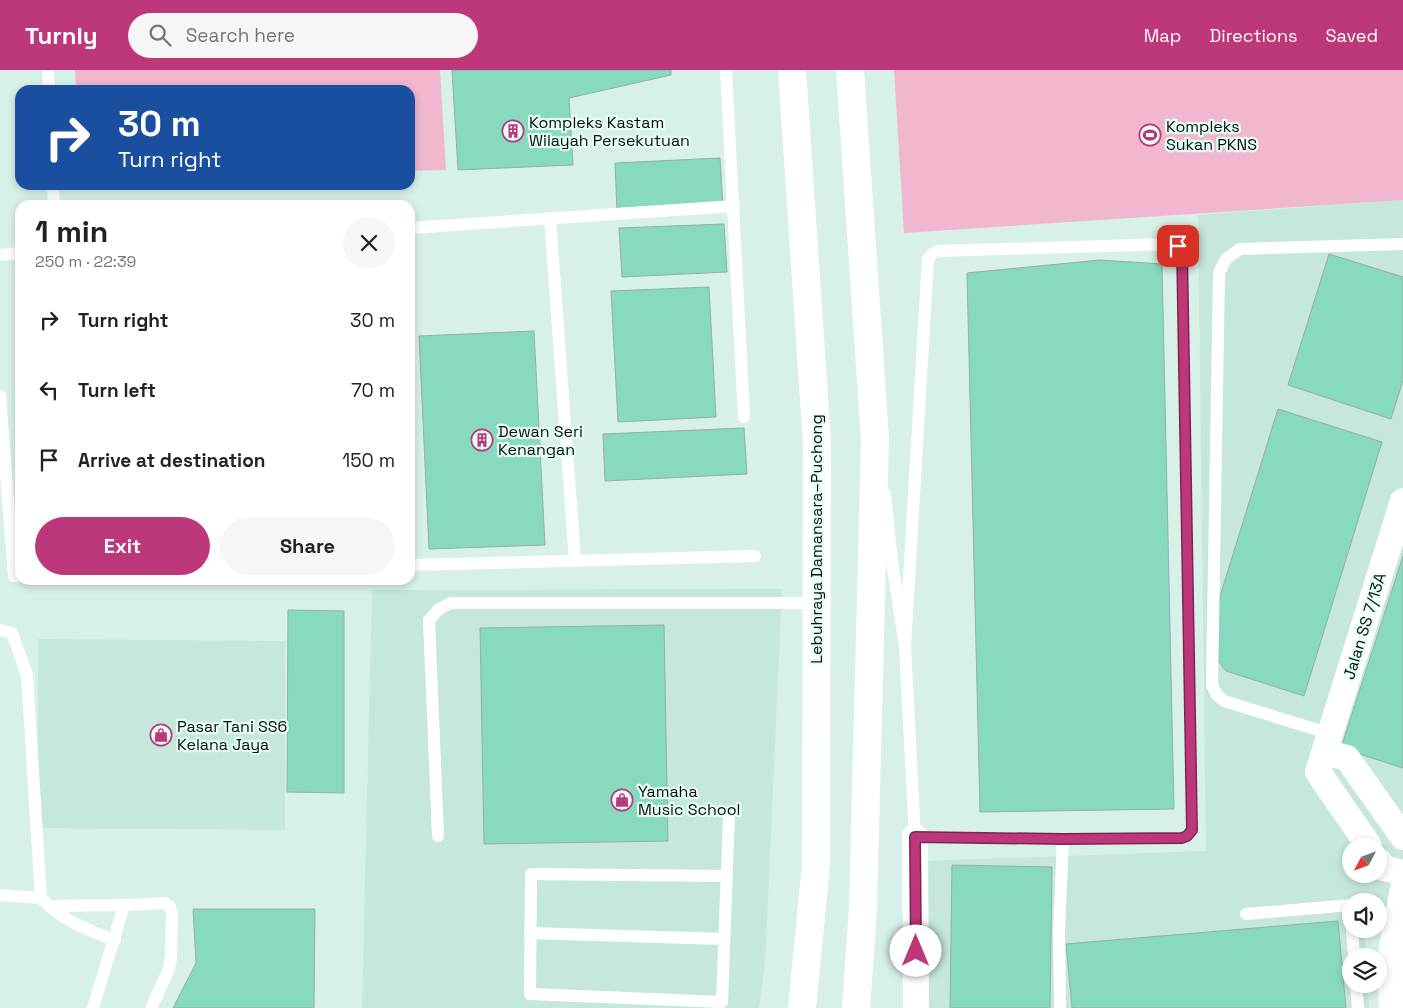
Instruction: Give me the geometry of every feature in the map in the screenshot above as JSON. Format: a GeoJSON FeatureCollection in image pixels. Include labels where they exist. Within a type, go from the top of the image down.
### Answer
{"type":"FeatureCollection","features":[{"type":"Feature","properties":{"kind":"highway","name":"Lebuhraya Damansara–Puchong"},"geometry":{"type":"LineString","coordinates":[[792,70],[817,443],[816,864],[802,1008]]}},
{"type":"Feature","properties":{"kind":"highway"},"geometry":{"type":"LineString","coordinates":[[850,70],[875,439],[863,908],[856,1008]]}},
{"type":"Feature","properties":{"kind":"street","name":"Jalan SS 7/13A"},"geometry":{"type":"LineString","coordinates":[[1363,838],[1318,772],[1403,501]]}},
{"type":"Feature","properties":{"kind":"street"},"geometry":{"type":"LineString","coordinates":[[1328,743],[1347,758],[1403,837]]}},
{"type":"Feature","properties":{"kind":"street"},"geometry":{"type":"LineString","coordinates":[[915,837],[916,1008]]}},
{"type":"Feature","properties":{"kind":"street"},"geometry":{"type":"LineString","coordinates":[[1388,870],[1403,874]]}},
{"type":"Feature","properties":{"kind":"street"},"geometry":{"type":"LineString","coordinates":[[1392,1008],[1390,958],[1403,889]]}},
{"type":"Feature","properties":{"kind":"lane"},"geometry":{"type":"LineString","coordinates":[[48,70],[48,85]]}},
{"type":"Feature","properties":{"kind":"lane"},"geometry":{"type":"LineString","coordinates":[[726,70],[744,417]]}},
{"type":"Feature","properties":{"kind":"lane"},"geometry":{"type":"LineString","coordinates":[[415,228],[734,206]]}},
{"type":"Feature","properties":{"kind":"lane"},"geometry":{"type":"LineString","coordinates":[[550,218],[575,561]]}},
{"type":"Feature","properties":{"kind":"lane"},"geometry":{"type":"LineString","coordinates":[[865,300],[892,562],[905,646],[915,837],[1182,838],[1187,836],[1192,830],[1182,249],[1178,246],[1171,244],[938,251],[928,259],[905,646]]}},
{"type":"Feature","properties":{"kind":"lane"},"geometry":{"type":"LineString","coordinates":[[1328,743],[1224,701],[1216,695],[1212,685],[1219,273],[1226,259],[1240,249],[1403,244]]}},
{"type":"Feature","properties":{"kind":"lane"},"geometry":{"type":"LineString","coordinates":[[0,255],[15,254]]}},
{"type":"Feature","properties":{"kind":"lane"},"geometry":{"type":"LineString","coordinates":[[0,396],[3,472],[15,576]]}},
{"type":"Feature","properties":{"kind":"lane"},"geometry":{"type":"LineString","coordinates":[[415,565],[754,556]]}},
{"type":"Feature","properties":{"kind":"lane"},"geometry":{"type":"LineString","coordinates":[[438,836],[429,620],[440,609],[451,603],[817,603]]}},
{"type":"Feature","properties":{"kind":"lane"},"geometry":{"type":"LineString","coordinates":[[0,630],[12,633],[27,675],[45,902]]}},
{"type":"Feature","properties":{"kind":"lane"},"geometry":{"type":"LineString","coordinates":[[727,876],[531,874],[530,994],[722,1002],[724,940],[727,876],[729,815]]}},
{"type":"Feature","properties":{"kind":"lane"},"geometry":{"type":"LineString","coordinates":[[1060,1008],[1059,932],[1063,839]]}},
{"type":"Feature","properties":{"kind":"lane"},"geometry":{"type":"LineString","coordinates":[[0,895],[45,902],[124,906],[165,903],[170,907],[172,913],[171,957],[169,970],[151,1008]]}},
{"type":"Feature","properties":{"kind":"lane"},"geometry":{"type":"LineString","coordinates":[[45,902],[90,932],[115,940]]}},
{"type":"Feature","properties":{"kind":"lane"},"geometry":{"type":"LineString","coordinates":[[93,1008],[124,906]]}},
{"type":"Feature","properties":{"kind":"lane"},"geometry":{"type":"LineString","coordinates":[[1246,914],[1342,906]]}},
{"type":"Feature","properties":{"kind":"lane"},"geometry":{"type":"LineString","coordinates":[[530,933],[724,940]]}},
{"type":"Feature","properties":{"kind":"lane"},"geometry":{"type":"LineString","coordinates":[[1357,993],[1358,1008]]}},
{"type":"Feature","properties":{"kind":"shaded area"},"geometry":{"type":"Polygon","coordinates":[[[75,70],[440,70],[446,170],[415,171],[415,85],[76,85],[75,70]]]}},
{"type":"Feature","properties":{"kind":"shaded area","name":"Kompleks Sukan PKNS"},"geometry":{"type":"Polygon","coordinates":[[[894,70],[1403,70],[1403,200],[904,233],[894,70]]]}},
{"type":"Feature","properties":{"kind":"shaded area"},"geometry":{"type":"Polygon","coordinates":[[[1403,200],[1403,917],[1387,912],[1387,893],[1342,893],[1342,938],[1365,938],[1365,948],[1342,948],[1342,993],[1368,993],[1369,1008],[924,1008],[920,861],[1206,851],[1198,215],[1403,200]]]}},
{"type":"Feature","properties":{"kind":"shaded area"},"geometry":{"type":"Polygon","coordinates":[[[782,589],[765,964],[759,1008],[362,1008],[372,590],[782,589]]]}},
{"type":"Feature","properties":{"kind":"shaded area","name":"Pasar Tani SS6 Kelana Jaya"},"geometry":{"type":"Polygon","coordinates":[[[38,639],[285,641],[285,830],[38,828],[38,639]]]}},
{"type":"Feature","properties":{"kind":"building","name":"Kompleks Kastam Wilayah Persekutuan"},"geometry":{"type":"Polygon","coordinates":[[[452,70],[671,70],[671,75],[569,98],[573,165],[458,170],[452,70]]]}},
{"type":"Feature","properties":{"kind":"building"},"geometry":{"type":"Polygon","coordinates":[[[720,158],[723,207],[617,211],[615,163],[720,158]]]}},
{"type":"Feature","properties":{"kind":"building"},"geometry":{"type":"Polygon","coordinates":[[[724,224],[727,272],[622,277],[619,228],[724,224]]]}},
{"type":"Feature","properties":{"kind":"building"},"geometry":{"type":"Polygon","coordinates":[[[1329,254],[1403,277],[1403,380],[1391,419],[1288,385],[1329,254]]]}},
{"type":"Feature","properties":{"kind":"building"},"geometry":{"type":"Polygon","coordinates":[[[1100,260],[1162,264],[1174,809],[980,812],[967,273],[1100,260]]]}},
{"type":"Feature","properties":{"kind":"building"},"geometry":{"type":"Polygon","coordinates":[[[709,287],[716,417],[618,422],[611,291],[709,287]]]}},
{"type":"Feature","properties":{"kind":"building","name":"Dewan Seri Kenangan"},"geometry":{"type":"Polygon","coordinates":[[[534,331],[545,545],[429,549],[419,336],[534,331]]]}},
{"type":"Feature","properties":{"kind":"building"},"geometry":{"type":"Polygon","coordinates":[[[1278,409],[1382,442],[1304,696],[1226,671],[1215,657],[1217,606],[1278,409]]]}},
{"type":"Feature","properties":{"kind":"building"},"geometry":{"type":"Polygon","coordinates":[[[744,428],[747,474],[605,481],[603,434],[744,428]]]}},
{"type":"Feature","properties":{"kind":"building"},"geometry":{"type":"Polygon","coordinates":[[[1403,556],[1403,768],[1341,748],[1403,556]]]}},
{"type":"Feature","properties":{"kind":"building"},"geometry":{"type":"Polygon","coordinates":[[[288,610],[344,611],[344,793],[287,792],[288,610]]]}},
{"type":"Feature","properties":{"kind":"building"},"geometry":{"type":"Polygon","coordinates":[[[664,625],[668,841],[484,844],[480,628],[664,625]]]}},
{"type":"Feature","properties":{"kind":"building"},"geometry":{"type":"Polygon","coordinates":[[[952,865],[1052,867],[1050,1008],[950,1008],[952,865]]]}},
{"type":"Feature","properties":{"kind":"building"},"geometry":{"type":"Polygon","coordinates":[[[193,909],[315,909],[314,1008],[173,1008],[196,963],[193,909]]]}},
{"type":"Feature","properties":{"kind":"building"},"geometry":{"type":"Polygon","coordinates":[[[1338,921],[1342,964],[1342,993],[1345,993],[1346,1008],[1072,1008],[1066,944],[1338,921]]]}},
{"type":"Feature","properties":{"kind":"place","name":"Kompleks Kastam Wilayah Persekutuan"},"geometry":{"type":"Point","coordinates":[513,131]}},
{"type":"Feature","properties":{"kind":"place","name":"Kompleks Sukan PKNS"},"geometry":{"type":"Point","coordinates":[1150,135]}},
{"type":"Feature","properties":{"kind":"place","name":"Dewan Seri Kenangan"},"geometry":{"type":"Point","coordinates":[482,440]}},
{"type":"Feature","properties":{"kind":"place","name":"Pasar Tani SS6 Kelana Jaya"},"geometry":{"type":"Point","coordinates":[161,735]}},
{"type":"Feature","properties":{"kind":"place","name":"Yamaha Music School"},"geometry":{"type":"Point","coordinates":[622,800]}},
{"type":"Feature","properties":{"kind":"route"},"geometry":{"type":"LineString","coordinates":[[916,951],[915,837],[1182,838],[1187,836],[1192,830],[1182,249],[1178,246]]}}]}
